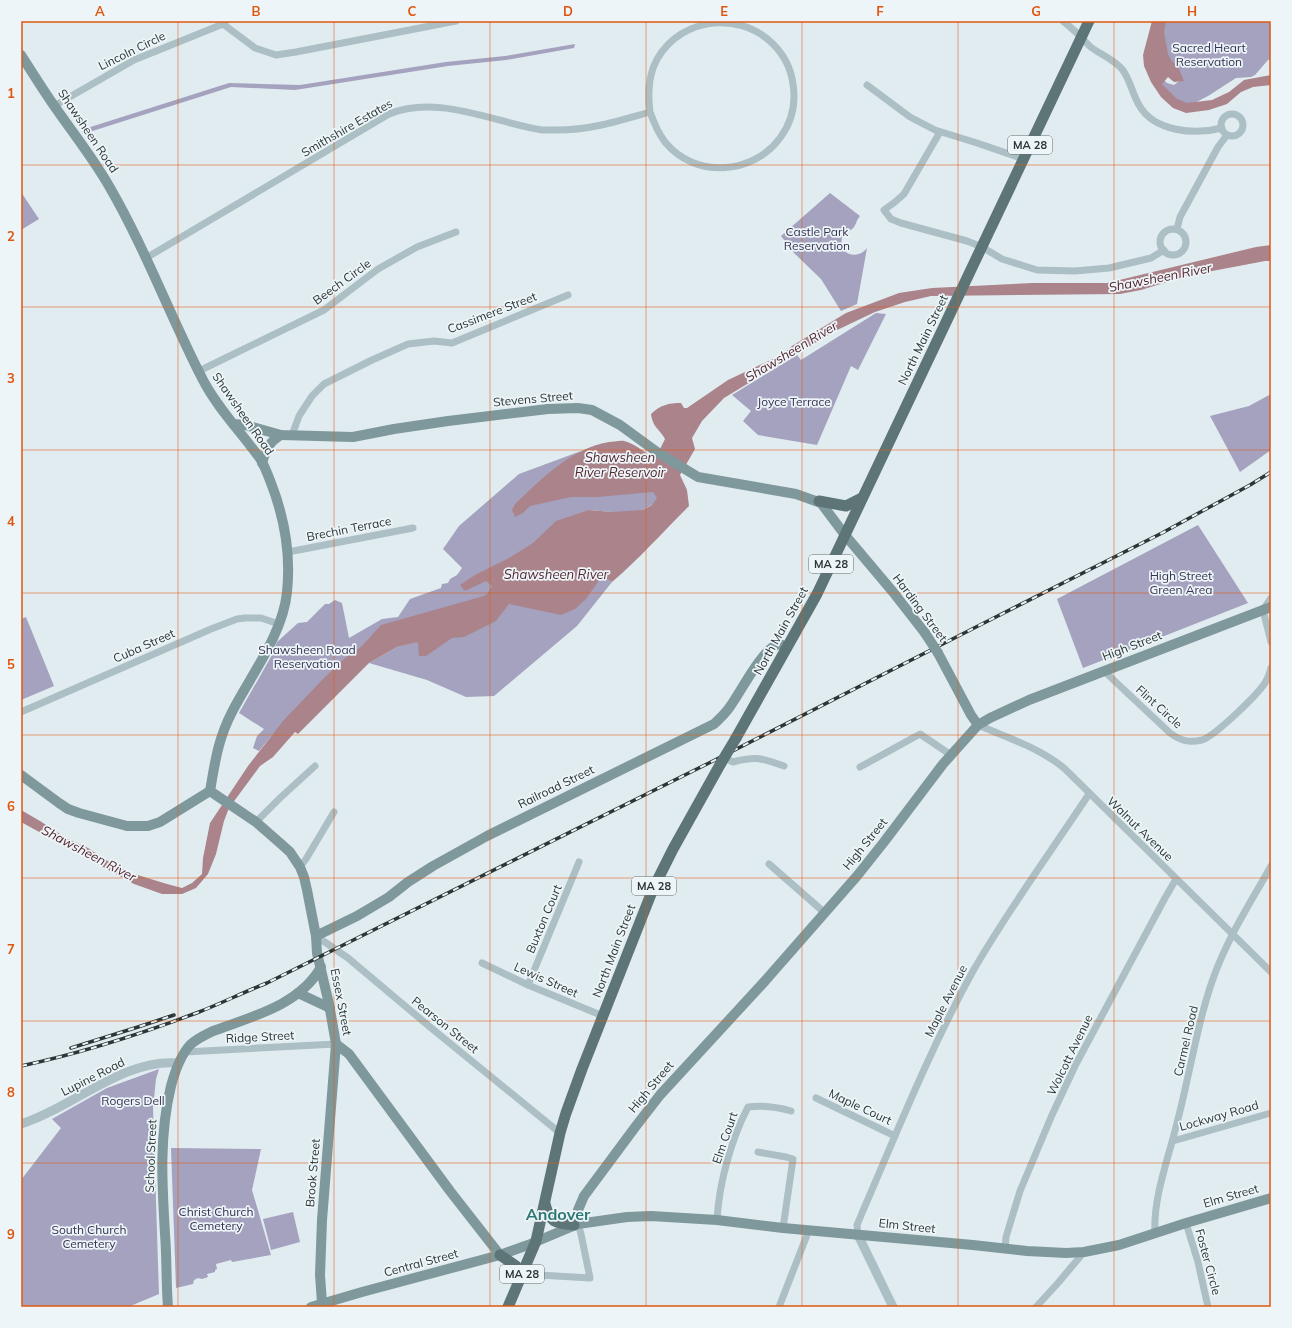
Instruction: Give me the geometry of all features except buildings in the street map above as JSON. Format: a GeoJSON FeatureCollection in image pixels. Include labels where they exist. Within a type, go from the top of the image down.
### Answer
{"type":"FeatureCollection","features":[{"type":"Feature","properties":{"kind":"main road","name":"North Main Street"},"geometry":{"type":"LineString","coordinates":[[536,1241],[560,1133],[582,1069],[653,889],[673,849],[817,594],[844,534],[1089,21]]}},
{"type":"Feature","properties":{"kind":"main road","name":"Shawsheen Road"},"geometry":{"type":"LineString","coordinates":[[21,55],[110,187],[146,258],[199,372],[210,392],[262,463],[284,519],[288,552],[287,596],[284,611],[265,652],[224,728],[217,749],[210,791]]}},
{"type":"Feature","properties":{"kind":"main road","name":"Stevens Street"},"geometry":{"type":"LineString","coordinates":[[234,424],[245,425],[282,435],[353,437],[448,421],[548,409],[578,408],[592,410],[607,417],[698,477],[791,493],[819,501]]}},
{"type":"Feature","properties":{"kind":"main road"},"geometry":{"type":"LineString","coordinates":[[262,463],[270,443],[282,435]]}},
{"type":"Feature","properties":{"kind":"main road"},"geometry":{"type":"LineString","coordinates":[[819,501],[846,506],[862,498]]}},
{"type":"Feature","properties":{"kind":"main road"},"geometry":{"type":"LineString","coordinates":[[819,501],[844,534]]}},
{"type":"Feature","properties":{"kind":"main road","name":"Harding Street"},"geometry":{"type":"LineString","coordinates":[[844,534],[907,609],[925,633],[938,653],[971,715],[978,725]]}},
{"type":"Feature","properties":{"kind":"main road","name":"High Street"},"geometry":{"type":"LineString","coordinates":[[578,1224],[578,1210],[580,1204],[595,1180],[636,1126],[675,1078],[825,913],[884,842],[932,779],[978,725],[1029,700],[1267,608]]}},
{"type":"Feature","properties":{"kind":"main road","name":"Railroad Street"},"geometry":{"type":"LineString","coordinates":[[316,936],[362,914],[433,866],[487,836],[714,724],[725,714],[757,664],[770,649],[781,644],[787,648]]}},
{"type":"Feature","properties":{"kind":"main road"},"geometry":{"type":"LineString","coordinates":[[21,775],[68,809],[127,826],[148,826],[160,822],[210,791]]}},
{"type":"Feature","properties":{"kind":"main road","name":"Essex Street"},"geometry":{"type":"LineString","coordinates":[[210,791],[218,798],[256,822],[280,842],[290,852],[300,867],[308,890],[316,936],[317,953],[330,1008],[336,1044],[349,1054],[454,1196],[500,1255]]}},
{"type":"Feature","properties":{"kind":"main road","name":"School Street"},"geometry":{"type":"LineString","coordinates":[[168,1307],[162,1201],[162,1159],[166,1112],[178,1063],[190,1045],[202,1036],[256,1015],[290,998],[298,993],[321,968]]}},
{"type":"Feature","properties":{"kind":"main road"},"geometry":{"type":"LineString","coordinates":[[298,993],[330,1008]]}},
{"type":"Feature","properties":{"kind":"main road","name":"Brook Street"},"geometry":{"type":"LineString","coordinates":[[322,1303],[320,1275],[322,1212],[331,1119],[336,1044]]}},
{"type":"Feature","properties":{"kind":"main road","name":"Elm Street"},"geometry":{"type":"LineString","coordinates":[[536,1241],[578,1224],[639,1216],[717,1220],[783,1228],[1049,1253],[1084,1252],[1119,1245],[1155,1232],[1271,1198]]}},
{"type":"Feature","properties":{"kind":"main road"},"geometry":{"type":"LineString","coordinates":[[544,1204],[549,1217],[554,1222],[578,1224]]}},
{"type":"Feature","properties":{"kind":"main road","name":"Central Street"},"geometry":{"type":"LineString","coordinates":[[311,1307],[500,1255],[536,1241]]}},
{"type":"Feature","properties":{"kind":"main road","name":"MA 28"},"geometry":{"type":"LineString","coordinates":[[508,1307],[536,1241]]}},
{"type":"Feature","properties":{"kind":"main road"},"geometry":{"type":"LineString","coordinates":[[500,1255],[516,1266],[522,1274]]}},
{"type":"Feature","properties":{"kind":"street"},"geometry":{"type":"LineString","coordinates":[[225,22],[255,48],[276,54],[296,52],[429,24],[456,21]]}},
{"type":"Feature","properties":{"kind":"street"},"geometry":{"type":"LineString","coordinates":[[1062,21],[1092,48],[1121,68],[1128,79],[1132,91],[1141,108],[1153,119],[1164,126],[1176,130],[1192,132],[1222,128]]}},
{"type":"Feature","properties":{"kind":"street","name":"Lincoln Circle"},"geometry":{"type":"LineString","coordinates":[[54,106],[134,60],[225,22]]}},
{"type":"Feature","properties":{"kind":"street"},"geometry":{"type":"LineString","coordinates":[[721,22],[738,24],[760,33],[780,52],[789,67],[792,78],[794,101],[792,113],[784,134],[769,151],[754,160],[738,166],[727,168],[710,167],[693,163],[683,158],[666,143],[656,128],[650,112],[648,89],[650,78],[659,57],[673,39],[688,30],[704,24],[721,22]]}},
{"type":"Feature","properties":{"kind":"street"},"geometry":{"type":"LineString","coordinates":[[867,85],[910,117],[922,124],[940,132],[1024,159]]}},
{"type":"Feature","properties":{"kind":"street","name":"Smithshire Estates"},"geometry":{"type":"LineString","coordinates":[[146,258],[389,114],[401,110],[417,107],[440,108],[543,130],[571,130],[598,127],[650,112]]}},
{"type":"Feature","properties":{"kind":"street"},"geometry":{"type":"LineString","coordinates":[[1235,115],[1240,119],[1242,126],[1240,133],[1233,136],[1227,135],[1222,128],[1222,122],[1228,116],[1235,115]]}},
{"type":"Feature","properties":{"kind":"street"},"geometry":{"type":"LineString","coordinates":[[940,132],[904,194],[884,210],[891,219],[900,223],[967,241],[982,247],[1002,260],[1037,270],[1086,271],[1109,268],[1151,258],[1164,250]]}},
{"type":"Feature","properties":{"kind":"street"},"geometry":{"type":"LineString","coordinates":[[1177,229],[1180,217],[1218,147],[1227,135]]}},
{"type":"Feature","properties":{"kind":"street"},"geometry":{"type":"LineString","coordinates":[[1169,229],[1177,229],[1184,235],[1186,242],[1185,247],[1182,251],[1175,254],[1168,253],[1161,246],[1160,241],[1163,234],[1169,229]]}},
{"type":"Feature","properties":{"kind":"street","name":"Beech Circle"},"geometry":{"type":"LineString","coordinates":[[199,372],[324,310],[378,269],[417,247],[456,232]]}},
{"type":"Feature","properties":{"kind":"street","name":"Cassimere Street"},"geometry":{"type":"LineString","coordinates":[[292,435],[299,416],[312,396],[324,384],[350,370],[408,344],[434,341],[452,343],[568,295]]}},
{"type":"Feature","properties":{"kind":"street","name":"Brechin Terrace"},"geometry":{"type":"LineString","coordinates":[[288,552],[413,528]]}},
{"type":"Feature","properties":{"kind":"street"},"geometry":{"type":"LineString","coordinates":[[1271,598],[1267,608],[1271,642]]}},
{"type":"Feature","properties":{"kind":"street","name":"Cuba Street"},"geometry":{"type":"LineString","coordinates":[[21,712],[237,619],[261,618],[279,624]]}},
{"type":"Feature","properties":{"kind":"street","name":"Flint Circle"},"geometry":{"type":"LineString","coordinates":[[1104,671],[1170,733],[1178,739],[1186,742],[1202,740],[1215,733],[1260,690],[1266,681],[1271,668]]}},
{"type":"Feature","properties":{"kind":"street","name":"Walnut Avenue"},"geometry":{"type":"LineString","coordinates":[[978,725],[1041,752],[1064,768],[1271,972]]}},
{"type":"Feature","properties":{"kind":"street"},"geometry":{"type":"LineString","coordinates":[[860,767],[920,734],[952,755]]}},
{"type":"Feature","properties":{"kind":"street"},"geometry":{"type":"LineString","coordinates":[[723,760],[733,762],[749,758],[765,759],[784,766]]}},
{"type":"Feature","properties":{"kind":"street"},"geometry":{"type":"LineString","coordinates":[[256,822],[315,766]]}},
{"type":"Feature","properties":{"kind":"street","name":"Maple Avenue"},"geometry":{"type":"LineString","coordinates":[[858,1235],[857,1225],[895,1136],[943,1030],[973,972],[1002,922],[1089,794]]}},
{"type":"Feature","properties":{"kind":"street"},"geometry":{"type":"LineString","coordinates":[[300,867],[334,812]]}},
{"type":"Feature","properties":{"kind":"street","name":"Buxton Court"},"geometry":{"type":"LineString","coordinates":[[528,985],[580,862]]}},
{"type":"Feature","properties":{"kind":"street"},"geometry":{"type":"LineString","coordinates":[[768,864],[825,913]]}},
{"type":"Feature","properties":{"kind":"street","name":"Carmel Road"},"geometry":{"type":"LineString","coordinates":[[1155,1232],[1158,1199],[1214,976],[1233,934],[1271,866]]}},
{"type":"Feature","properties":{"kind":"street","name":"Wolcott Avenue"},"geometry":{"type":"LineString","coordinates":[[1005,1249],[1006,1238],[1012,1216],[1027,1173],[1076,1064],[1176,879]]}},
{"type":"Feature","properties":{"kind":"street","name":"Pearson Street"},"geometry":{"type":"LineString","coordinates":[[316,936],[348,958],[560,1133]]}},
{"type":"Feature","properties":{"kind":"street","name":"Lewis Street"},"geometry":{"type":"LineString","coordinates":[[482,963],[528,985],[603,1016]]}},
{"type":"Feature","properties":{"kind":"street","name":"Ridge Street"},"geometry":{"type":"LineString","coordinates":[[185,1052],[336,1044]]}},
{"type":"Feature","properties":{"kind":"street","name":"Lupine Road"},"geometry":{"type":"LineString","coordinates":[[21,1124],[46,1115],[107,1082],[135,1069],[160,1063],[178,1063]]}},
{"type":"Feature","properties":{"kind":"street","name":"Maple Court"},"geometry":{"type":"LineString","coordinates":[[816,1098],[895,1136]]}},
{"type":"Feature","properties":{"kind":"street","name":"Elm Court"},"geometry":{"type":"LineString","coordinates":[[717,1220],[721,1186],[739,1124],[748,1107],[758,1106],[791,1111]]}},
{"type":"Feature","properties":{"kind":"street","name":"Lockway Road"},"geometry":{"type":"LineString","coordinates":[[1173,1141],[1271,1113]]}},
{"type":"Feature","properties":{"kind":"street"},"geometry":{"type":"LineString","coordinates":[[758,1152],[793,1159],[783,1228]]}},
{"type":"Feature","properties":{"kind":"street","name":"Foster Circle"},"geometry":{"type":"LineString","coordinates":[[1186,1223],[1198,1262],[1208,1307]]}},
{"type":"Feature","properties":{"kind":"street"},"geometry":{"type":"LineString","coordinates":[[522,1274],[590,1278],[578,1224]]}},
{"type":"Feature","properties":{"kind":"street"},"geometry":{"type":"LineString","coordinates":[[779,1307],[809,1230]]}},
{"type":"Feature","properties":{"kind":"street"},"geometry":{"type":"LineString","coordinates":[[858,1235],[893,1307]]}},
{"type":"Feature","properties":{"kind":"street"},"geometry":{"type":"LineString","coordinates":[[1039,1306],[1084,1252]]}},
{"type":"Feature","properties":{"kind":"green space","name":"Sacred Heart Reservation"},"geometry":{"type":"Polygon","coordinates":[[[1157,21],[1271,21],[1271,59],[1268,60],[1255,75],[1251,77],[1236,78],[1208,96],[1181,110],[1162,94],[1151,53],[1164,80],[1167,83],[1174,85],[1179,81],[1170,64],[1157,21]]]}},
{"type":"Feature","properties":{"kind":"green space"},"geometry":{"type":"Polygon","coordinates":[[[575,44],[574,48],[506,60],[448,66],[295,90],[231,87],[83,134],[81,130],[229,83],[300,85],[446,62],[505,56],[575,44]]]}},
{"type":"Feature","properties":{"kind":"green space"},"geometry":{"type":"Polygon","coordinates":[[[21,192],[39,219],[21,230],[21,192]]]}},
{"type":"Feature","properties":{"kind":"green space","name":"Castle Park Reservation"},"geometry":{"type":"Polygon","coordinates":[[[830,193],[860,216],[854,227],[843,236],[843,248],[849,254],[854,255],[863,252],[867,248],[857,304],[841,311],[821,279],[794,253],[781,236],[830,193]]]}},
{"type":"Feature","properties":{"kind":"green space","name":"Joyce Terrace"},"geometry":{"type":"Polygon","coordinates":[[[876,313],[886,314],[858,370],[851,366],[817,445],[758,435],[743,421],[751,411],[732,395],[797,355],[801,360],[876,313]]]}},
{"type":"Feature","properties":{"kind":"green space"},"geometry":{"type":"Polygon","coordinates":[[[1271,394],[1271,450],[1240,472],[1210,416],[1249,406],[1271,394]]]}},
{"type":"Feature","properties":{"kind":"green space","name":"Shawsheen Road Reservation"},"geometry":{"type":"Polygon","coordinates":[[[581,451],[570,462],[671,495],[634,514],[589,510],[506,582],[478,601],[412,622],[272,735],[259,751],[253,748],[257,736],[264,729],[239,713],[272,655],[277,642],[298,623],[307,622],[325,604],[329,604],[335,600],[342,603],[349,638],[382,619],[398,617],[410,599],[441,588],[442,584],[448,583],[450,579],[457,575],[462,568],[443,549],[459,526],[519,474],[581,451]]]}},
{"type":"Feature","properties":{"kind":"green space","name":"High Street Green Area"},"geometry":{"type":"Polygon","coordinates":[[[1198,525],[1248,603],[1083,668],[1057,599],[1198,525]]]}},
{"type":"Feature","properties":{"kind":"green space"},"geometry":{"type":"Polygon","coordinates":[[[589,567],[612,582],[577,626],[494,696],[466,697],[427,680],[369,663],[397,647],[420,641],[521,587],[589,567]]]}},
{"type":"Feature","properties":{"kind":"green space"},"geometry":{"type":"Polygon","coordinates":[[[26,617],[54,686],[21,700],[21,619],[26,617]]]}},
{"type":"Feature","properties":{"kind":"green space","name":"South Church Cemetery"},"geometry":{"type":"Polygon","coordinates":[[[159,1069],[156,1079],[153,1108],[159,1294],[128,1307],[21,1307],[21,1180],[61,1128],[52,1119],[107,1088],[159,1069]]]}},
{"type":"Feature","properties":{"kind":"green space","name":"Christ Church Cemetery"},"geometry":{"type":"Polygon","coordinates":[[[171,1148],[261,1149],[252,1190],[271,1255],[232,1262],[231,1260],[216,1264],[217,1269],[215,1272],[207,1274],[208,1277],[202,1279],[198,1278],[194,1280],[193,1284],[176,1288],[171,1148]]]}},
{"type":"Feature","properties":{"kind":"green space"},"geometry":{"type":"Polygon","coordinates":[[[293,1212],[300,1242],[271,1250],[263,1219],[293,1212]]]}},
{"type":"Feature","properties":{"kind":"water"},"geometry":{"type":"Polygon","coordinates":[[[1152,21],[1166,21],[1164,32],[1168,54],[1171,60],[1178,67],[1184,81],[1174,82],[1168,77],[1162,84],[1177,99],[1187,103],[1212,100],[1229,92],[1244,80],[1271,75],[1271,85],[1253,87],[1241,92],[1227,104],[1209,110],[1186,113],[1173,108],[1161,97],[1151,82],[1144,66],[1143,55],[1152,21]]]}},
{"type":"Feature","properties":{"kind":"water","name":"Shawsheen River"},"geometry":{"type":"Polygon","coordinates":[[[1271,245],[1271,261],[1186,276],[1141,290],[1120,294],[931,296],[905,302],[875,312],[835,331],[724,398],[702,421],[692,438],[695,449],[680,475],[687,490],[689,506],[612,582],[602,576],[586,599],[575,609],[561,615],[509,604],[496,621],[464,637],[452,638],[426,656],[419,656],[418,642],[397,647],[369,663],[298,734],[295,732],[273,757],[260,766],[229,808],[224,821],[216,854],[208,874],[196,888],[182,894],[162,894],[134,884],[21,822],[21,810],[66,838],[88,848],[106,860],[131,873],[182,888],[192,883],[202,874],[203,858],[210,823],[248,766],[283,721],[323,679],[345,658],[362,646],[381,625],[484,596],[488,593],[492,586],[486,581],[465,591],[460,585],[533,543],[556,521],[589,510],[612,512],[642,510],[652,505],[657,498],[653,492],[597,497],[571,497],[530,506],[523,513],[515,517],[512,510],[515,504],[547,475],[570,458],[595,446],[609,442],[624,441],[636,446],[653,458],[658,453],[665,439],[652,419],[651,414],[658,408],[673,403],[681,403],[684,408],[687,408],[728,380],[783,354],[792,346],[846,313],[899,293],[932,288],[1033,283],[1107,283],[1256,247],[1271,245]]]}},
{"type":"Feature","properties":{"kind":"railway"},"geometry":{"type":"LineString","coordinates":[[21,1066],[89,1049],[155,1028],[199,1012],[267,983],[709,763],[1162,533],[1271,472]]}},
{"type":"Feature","properties":{"kind":"railway"},"geometry":{"type":"LineString","coordinates":[[71,1048],[174,1015]]}},
{"type":"Feature","properties":{"kind":"district","name":"Andover"},"geometry":{"type":"Point","coordinates":[558,1214]}},
{"type":"Feature","properties":{"kind":"water label","name":"Shawsheen River Reservoir"},"geometry":{"type":"Point","coordinates":[620,464]}},
{"type":"Feature","properties":{"kind":"park label","name":"Rogers Dell"},"geometry":{"type":"Point","coordinates":[133,1101]}}]}
